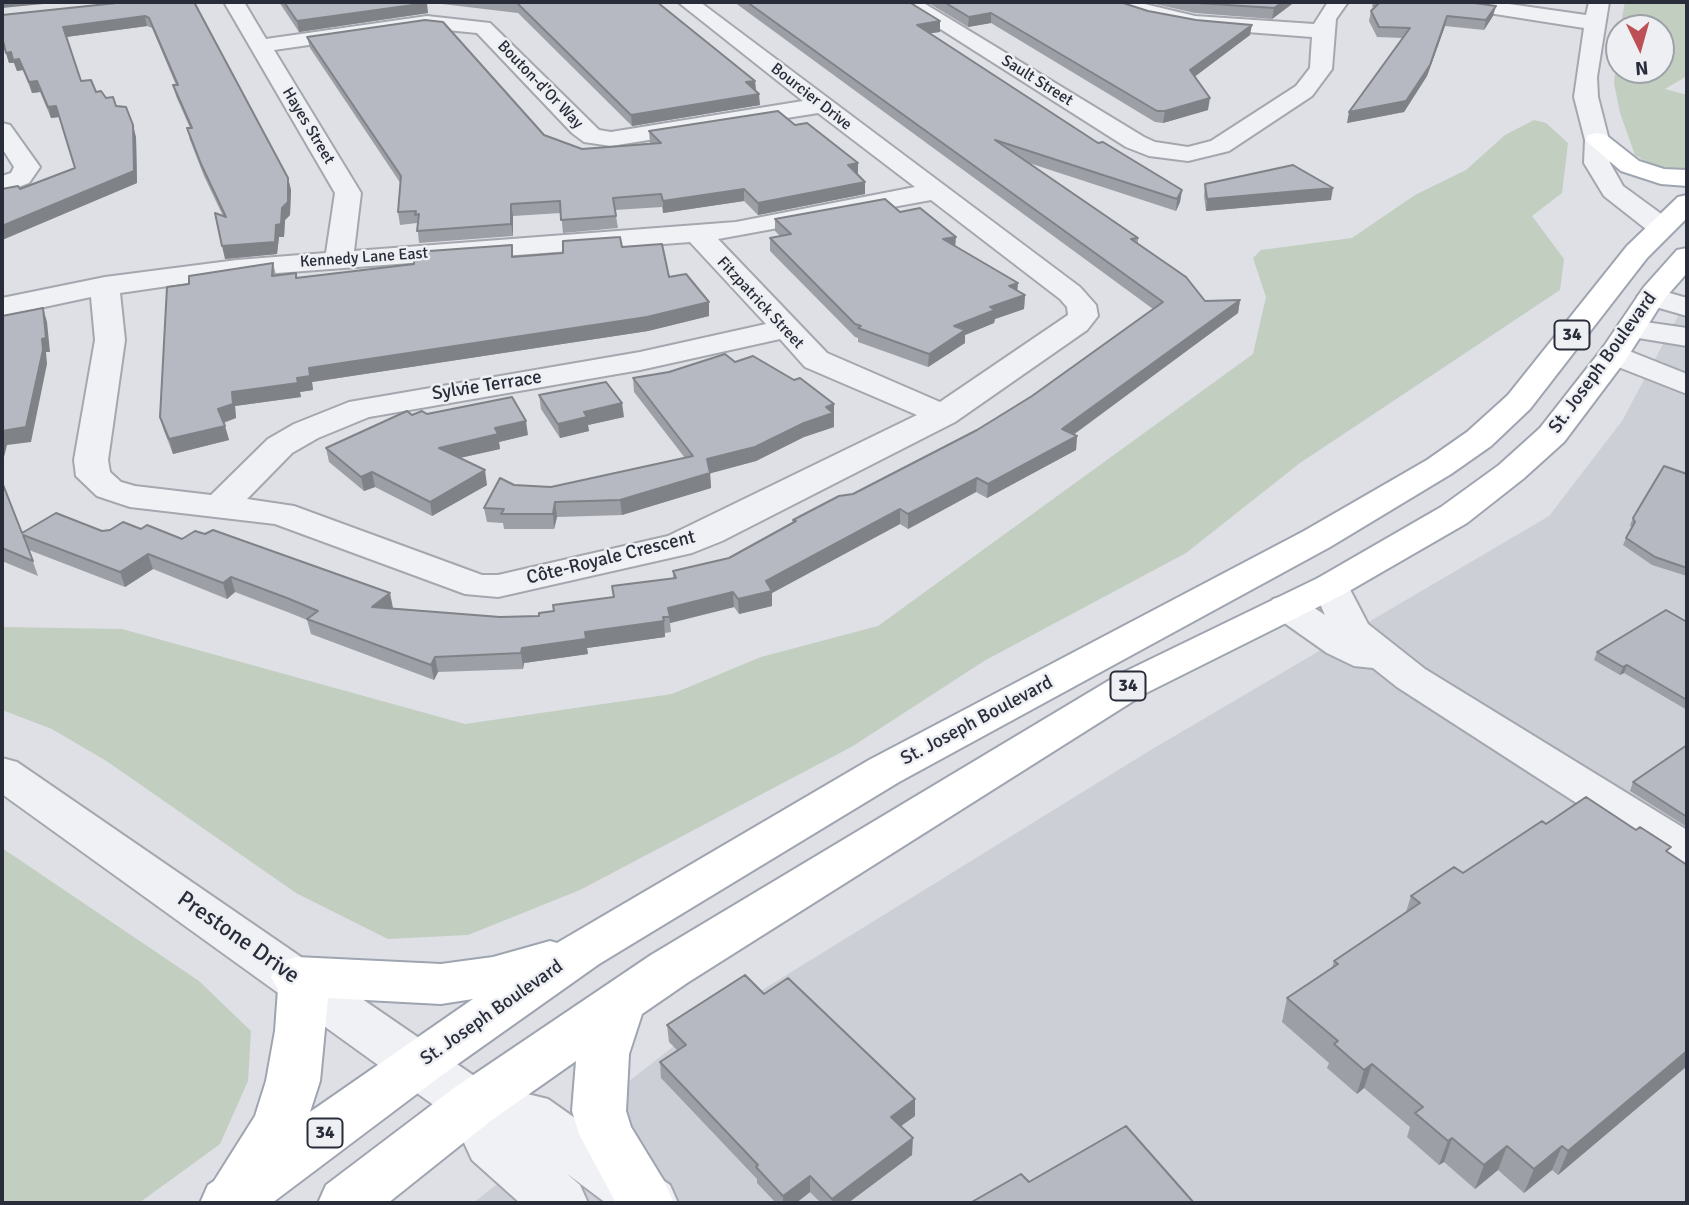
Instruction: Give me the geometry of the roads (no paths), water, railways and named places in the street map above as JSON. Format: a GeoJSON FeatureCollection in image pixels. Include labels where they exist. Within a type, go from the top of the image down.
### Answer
{"type":"FeatureCollection","features":[{"type":"Feature","properties":{"kind":"main road"},"geometry":{"type":"LineString","coordinates":[[1597,140],[1630,166],[1661,176],[1687,178]]}},
{"type":"Feature","properties":{"kind":"main road","name":"St. Joseph Boulevard"},"geometry":{"type":"LineString","coordinates":[[229,1203],[419,1063],[582,951],[884,771],[1389,500],[1479,439],[1519,402],[1550,366],[1591,309],[1679,221]]}},
{"type":"Feature","properties":{"kind":"main road","name":"St. Joseph Boulevard"},"geometry":{"type":"LineString","coordinates":[[346,1203],[472,1104],[621,1002],[1132,684],[1331,586],[1454,515],[1511,472],[1552,435],[1622,342],[1653,295],[1687,256]]}},
{"type":"Feature","properties":{"kind":"main road"},"geometry":{"type":"LineString","coordinates":[[1653,295],[1687,275]]}},
{"type":"Feature","properties":{"kind":"main road"},"geometry":{"type":"LineString","coordinates":[[1242,579],[1287,607]]}},
{"type":"Feature","properties":{"kind":"main road"},"geometry":{"type":"LineString","coordinates":[[229,1203],[279,1125],[293,1081],[302,1031],[300,981],[441,984],[493,976],[582,951]]}},
{"type":"Feature","properties":{"kind":"main road"},"geometry":{"type":"LineString","coordinates":[[621,1002],[603,1054],[599,1111],[606,1134],[647,1201]]}},
{"type":"Feature","properties":{"kind":"street","name":"Hayes Street"},"geometry":{"type":"LineString","coordinates":[[233,2],[348,193],[339,259]]}},
{"type":"Feature","properties":{"kind":"street","name":"Bourcier Drive"},"geometry":{"type":"LineString","coordinates":[[688,2],[935,191]]}},
{"type":"Feature","properties":{"kind":"street","name":"Sault Street"},"geometry":{"type":"LineString","coordinates":[[908,2],[1135,142],[1149,149],[1168,153],[1204,152],[1220,146],[1304,91],[1321,69],[1323,31]]}},
{"type":"Feature","properties":{"kind":"street"},"geometry":{"type":"LineString","coordinates":[[1117,2],[1154,15],[1185,21],[1323,31],[1338,2]]}},
{"type":"Feature","properties":{"kind":"street"},"geometry":{"type":"LineString","coordinates":[[1457,2],[1597,12],[1586,76],[1586,97],[1597,140],[1597,163],[1602,177],[1630,206],[1679,221]]}},
{"type":"Feature","properties":{"kind":"street","name":"Bouton-d'Or Way"},"geometry":{"type":"LineString","coordinates":[[260,46],[428,22],[483,27],[579,128],[593,137],[611,139],[822,106]]}},
{"type":"Feature","properties":{"kind":"street"},"geometry":{"type":"LineString","coordinates":[[2,130],[27,167],[20,178],[2,185]]}},
{"type":"Feature","properties":{"kind":"street","name":"Kennedy Lane East"},"geometry":{"type":"LineString","coordinates":[[2,307],[105,286],[237,268],[698,234],[768,225],[935,191]]}},
{"type":"Feature","properties":{"kind":"street","name":"Côte-Royale Crescent"},"geometry":{"type":"LineString","coordinates":[[105,286],[110,340],[92,460],[93,476],[109,489],[130,496],[281,514],[478,586],[498,586],[679,545],[709,533],[943,415],[1076,324],[1084,310],[1070,293],[935,191]]}},
{"type":"Feature","properties":{"kind":"street","name":"Fitzpatrick Street"},"geometry":{"type":"LineString","coordinates":[[698,234],[816,360],[943,415]]}},
{"type":"Feature","properties":{"kind":"street"},"geometry":{"type":"LineString","coordinates":[[1653,295],[1687,307]]}},
{"type":"Feature","properties":{"kind":"street","name":"Sylvie Terrace"},"geometry":{"type":"LineString","coordinates":[[219,506],[280,446],[306,431],[361,409],[640,361],[785,329]]}},
{"type":"Feature","properties":{"kind":"street"},"geometry":{"type":"LineString","coordinates":[[1622,342],[1687,337]]}},
{"type":"Feature","properties":{"kind":"street"},"geometry":{"type":"LineString","coordinates":[[1622,342],[1687,385]]}},
{"type":"Feature","properties":{"kind":"street"},"geometry":{"type":"LineString","coordinates":[[1331,586],[1351,630],[1411,678]]}},
{"type":"Feature","properties":{"kind":"street"},"geometry":{"type":"LineString","coordinates":[[1287,607],[1341,644],[1411,678],[1687,852]]}},
{"type":"Feature","properties":{"kind":"street","name":"Prestone Drive"},"geometry":{"type":"LineString","coordinates":[[2,774],[419,1063],[472,1104],[491,1143],[560,1203]]}},
{"type":"Feature","properties":{"kind":"street","name":"Prestone Drive"},"geometry":{"type":"LineString","coordinates":[[472,1104],[529,1115],[647,1201]]}}]}
